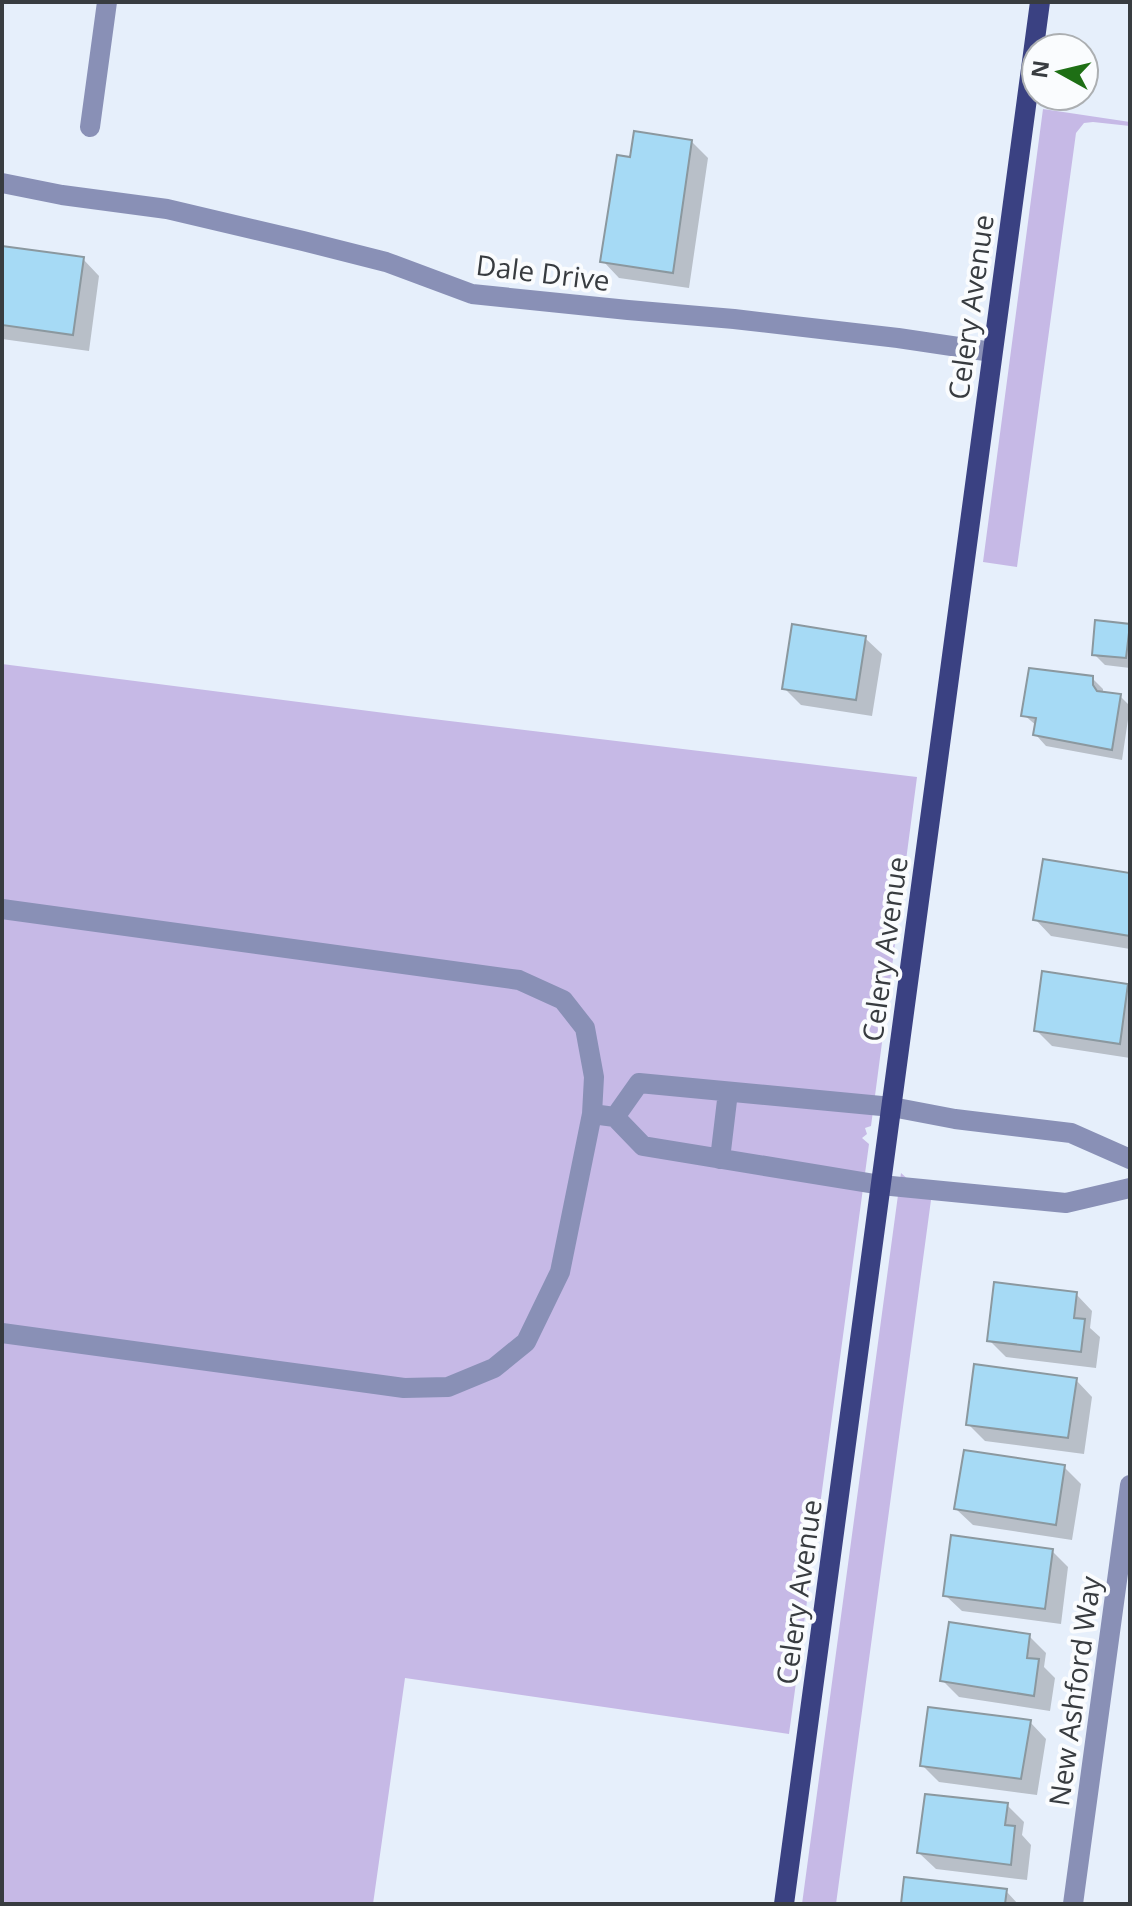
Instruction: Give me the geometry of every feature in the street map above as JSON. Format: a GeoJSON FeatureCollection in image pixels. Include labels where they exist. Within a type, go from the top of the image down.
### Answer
{"type":"FeatureCollection","features":[{"type":"Feature","properties":{"kind":"main road","name":"Celery Avenue"},"geometry":{"type":"LineString","coordinates":[[784,1904],[1040,2]]}},
{"type":"Feature","properties":{"kind":"street"},"geometry":{"type":"LineString","coordinates":[[90,127],[107,2]]}},
{"type":"Feature","properties":{"kind":"street","name":"Dale Drive"},"geometry":{"type":"LineString","coordinates":[[2,183],[62,195],[167,209],[303,241],[386,262],[472,294],[748,321],[992,352]]}},
{"type":"Feature","properties":{"kind":"street"},"geometry":{"type":"LineString","coordinates":[[2,909],[519,980],[563,1000],[585,1028],[594,1077],[592,1114],[560,1272],[526,1342],[494,1368],[448,1387],[404,1388],[2,1333]]}},
{"type":"Feature","properties":{"kind":"street"},"geometry":{"type":"LineString","coordinates":[[615,1117],[639,1083],[892,1107],[955,1119],[1071,1133],[1130,1159]]}},
{"type":"Feature","properties":{"kind":"street"},"geometry":{"type":"LineString","coordinates":[[720,1159],[728,1092]]}},
{"type":"Feature","properties":{"kind":"street"},"geometry":{"type":"LineString","coordinates":[[592,1114],[615,1117],[643,1146],[881,1185],[1066,1203],[1130,1188]]}},
{"type":"Feature","properties":{"kind":"street","name":"New Ashford Way"},"geometry":{"type":"LineString","coordinates":[[1073,1904],[1130,1485]]}},
{"type":"Feature","properties":{"kind":"shaded area"},"geometry":{"type":"Polygon","coordinates":[[[1043,112],[1130,122],[1130,126],[1084,123],[1076,133],[1017,567],[983,562],[1043,112]]]}},
{"type":"Feature","properties":{"kind":"shaded area"},"geometry":{"type":"Polygon","coordinates":[[[2,664],[917,777],[871,1126],[865,1128],[867,1134],[862,1138],[869,1144],[789,1734],[405,1678],[373,1904],[2,1904],[2,664]]]}},
{"type":"Feature","properties":{"kind":"shaded area"},"geometry":{"type":"Polygon","coordinates":[[[901,1173],[931,1200],[836,1904],[802,1904],[901,1173]]]}},
{"type":"Feature","properties":{"kind":"building"},"geometry":{"type":"Polygon","coordinates":[[[634,131],[692,140],[673,273],[600,262],[617,155],[630,157],[634,131]]]}},
{"type":"Feature","properties":{"kind":"building"},"geometry":{"type":"Polygon","coordinates":[[[2,246],[84,257],[73,335],[2,325],[2,246]]]}},
{"type":"Feature","properties":{"kind":"building"},"geometry":{"type":"Polygon","coordinates":[[[1095,620],[1130,624],[1126,658],[1092,655],[1095,620]]]}},
{"type":"Feature","properties":{"kind":"building"},"geometry":{"type":"Polygon","coordinates":[[[792,624],[866,636],[856,700],[782,689],[792,624]]]}},
{"type":"Feature","properties":{"kind":"building"},"geometry":{"type":"Polygon","coordinates":[[[1029,668],[1093,676],[1097,691],[1121,694],[1112,750],[1033,735],[1036,718],[1021,716],[1029,668]]]}},
{"type":"Feature","properties":{"kind":"building"},"geometry":{"type":"Polygon","coordinates":[[[1043,859],[1130,873],[1130,936],[1033,920],[1043,859]]]}},
{"type":"Feature","properties":{"kind":"building"},"geometry":{"type":"Polygon","coordinates":[[[1042,971],[1128,984],[1120,1044],[1034,1031],[1042,971]]]}},
{"type":"Feature","properties":{"kind":"building"},"geometry":{"type":"Polygon","coordinates":[[[994,1282],[1077,1292],[1074,1318],[1085,1319],[1081,1352],[987,1341],[994,1282]]]}},
{"type":"Feature","properties":{"kind":"building"},"geometry":{"type":"Polygon","coordinates":[[[974,1364],[1077,1378],[1068,1438],[966,1425],[974,1364]]]}},
{"type":"Feature","properties":{"kind":"building"},"geometry":{"type":"Polygon","coordinates":[[[964,1450],[1065,1465],[1056,1525],[954,1509],[964,1450]]]}},
{"type":"Feature","properties":{"kind":"building"},"geometry":{"type":"Polygon","coordinates":[[[951,1535],[1053,1549],[1045,1609],[943,1596],[951,1535]]]}},
{"type":"Feature","properties":{"kind":"building"},"geometry":{"type":"Polygon","coordinates":[[[949,1622],[1030,1634],[1027,1658],[1039,1659],[1034,1696],[940,1681],[949,1622]]]}},
{"type":"Feature","properties":{"kind":"building"},"geometry":{"type":"Polygon","coordinates":[[[928,1707],[1031,1720],[1021,1779],[920,1766],[928,1707]]]}},
{"type":"Feature","properties":{"kind":"building"},"geometry":{"type":"Polygon","coordinates":[[[925,1794],[1008,1803],[1005,1825],[1015,1826],[1011,1865],[917,1853],[925,1794]]]}},
{"type":"Feature","properties":{"kind":"building"},"geometry":{"type":"Polygon","coordinates":[[[904,1877],[1007,1889],[1005,1904],[901,1904],[904,1877]]]}}]}
